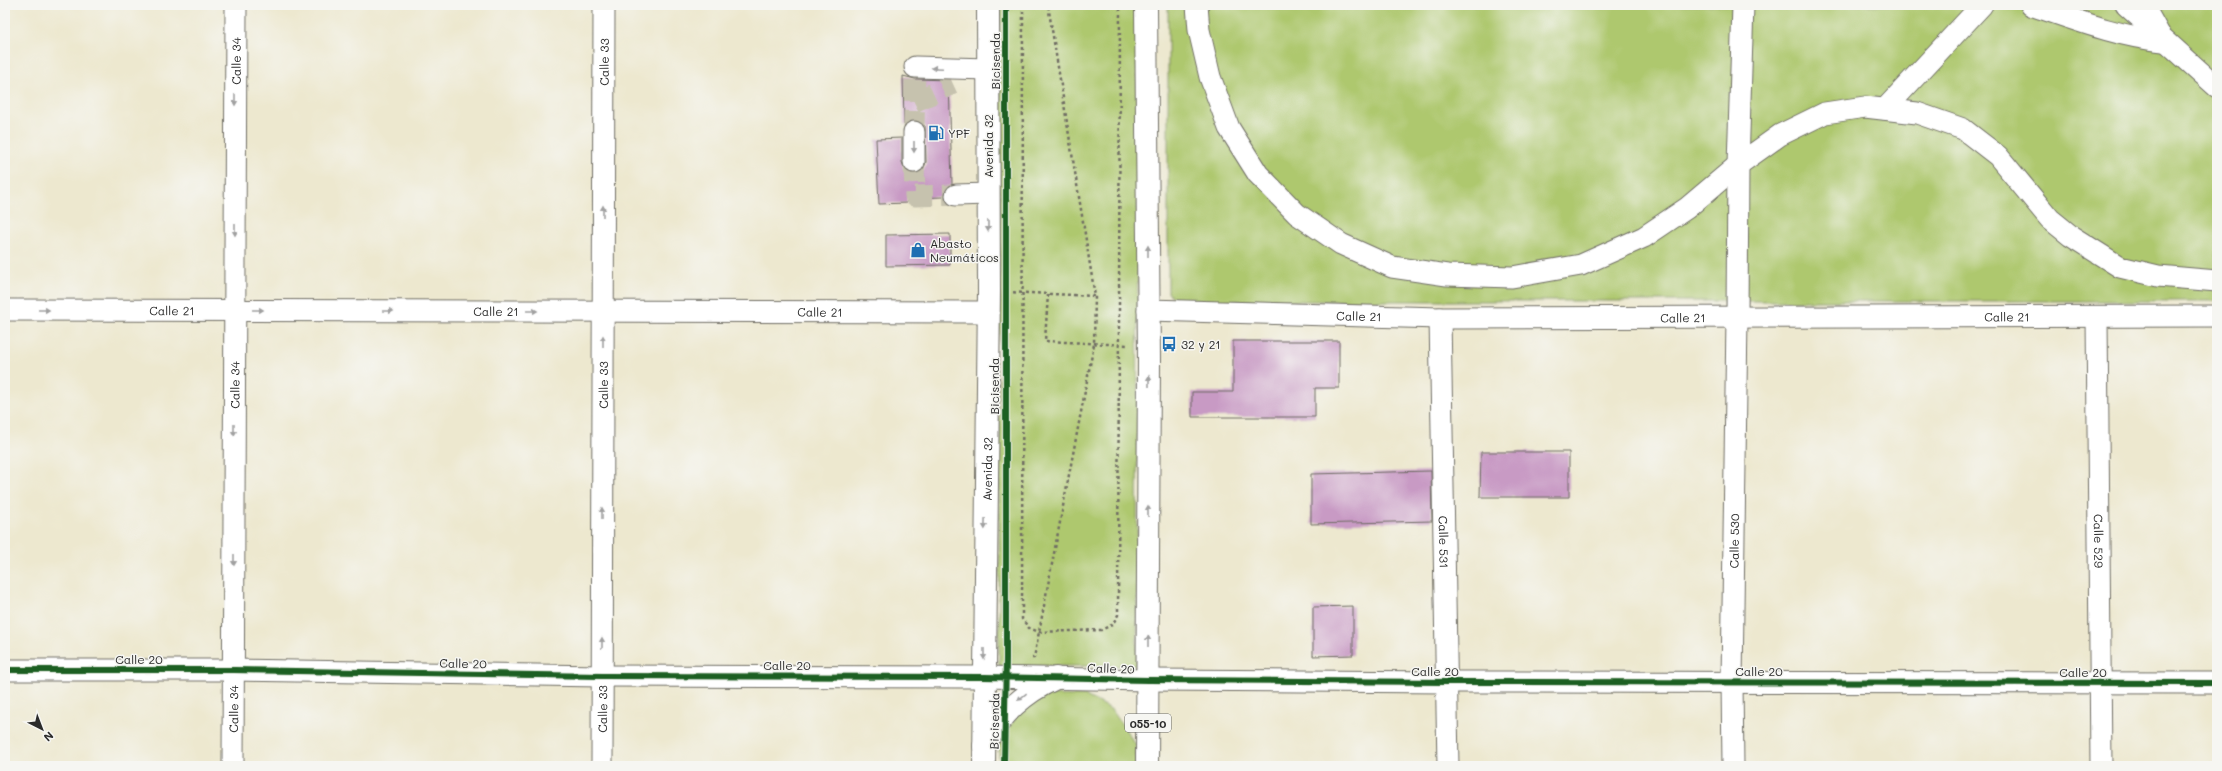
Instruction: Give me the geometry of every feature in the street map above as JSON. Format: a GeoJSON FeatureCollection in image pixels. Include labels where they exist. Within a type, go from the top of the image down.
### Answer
{"type":"FeatureCollection","features":[{"type":"Feature","properties":{"kind":"highway","name":"Avenida 32"},"geometry":{"type":"LineString","coordinates":[[984,756],[984,677],[998,296],[988,194],[988,5]]}},
{"type":"Feature","properties":{"kind":"highway","name":"055-10"},"geometry":{"type":"LineString","coordinates":[[1146,5],[1149,346],[1147,766]]}},
{"type":"Feature","properties":{"kind":"highway"},"geometry":{"type":"LineString","coordinates":[[984,756],[993,730],[1015,703],[1041,684],[1056,678]]}},
{"type":"Feature","properties":{"kind":"street","name":"Calle 34"},"geometry":{"type":"LineString","coordinates":[[233,766],[236,5]]}},
{"type":"Feature","properties":{"kind":"street","name":"Calle 33"},"geometry":{"type":"LineString","coordinates":[[602,766],[604,5]]}},
{"type":"Feature","properties":{"kind":"street"},"geometry":{"type":"LineString","coordinates":[[1197,5],[1199,30],[1210,77],[1229,128],[1258,174],[1297,214],[1335,240],[1392,267],[1448,275],[1512,277],[1581,265],[1644,237],[1687,208],[1738,165],[1780,135],[1825,113],[1865,106],[1917,113],[1963,129],[1998,156],[2050,219],[2071,236],[2120,267],[2158,276],[2217,281]]}},
{"type":"Feature","properties":{"kind":"street","name":"Calle 530"},"geometry":{"type":"LineString","coordinates":[[1733,766],[1732,682],[1738,317],[1738,165],[1743,5]]}},
{"type":"Feature","properties":{"kind":"street"},"geometry":{"type":"LineString","coordinates":[[1885,109],[1982,5]]}},
{"type":"Feature","properties":{"kind":"street"},"geometry":{"type":"LineString","coordinates":[[2031,5],[2078,21],[2148,40],[2164,41]]}},
{"type":"Feature","properties":{"kind":"street"},"geometry":{"type":"LineString","coordinates":[[2126,5],[2164,41],[2217,87]]}},
{"type":"Feature","properties":{"kind":"street"},"geometry":{"type":"LineString","coordinates":[[2143,5],[2164,41]]}},
{"type":"Feature","properties":{"kind":"street"},"geometry":{"type":"LineString","coordinates":[[915,67],[988,69]]}},
{"type":"Feature","properties":{"kind":"street"},"geometry":{"type":"LineString","coordinates":[[953,84],[988,69]]}},
{"type":"Feature","properties":{"kind":"street"},"geometry":{"type":"LineString","coordinates":[[914,132],[914,162]]}},
{"type":"Feature","properties":{"kind":"street"},"geometry":{"type":"LineString","coordinates":[[956,195],[988,194]]}},
{"type":"Feature","properties":{"kind":"street","name":"Calle 21"},"geometry":{"type":"LineString","coordinates":[[5,310],[603,311],[998,296]]}},
{"type":"Feature","properties":{"kind":"street","name":"Calle 21"},"geometry":{"type":"LineString","coordinates":[[1148,310],[1440,318],[2217,316]]}},
{"type":"Feature","properties":{"kind":"street","name":"Calle 529"},"geometry":{"type":"LineString","coordinates":[[2098,317],[2101,766]]}},
{"type":"Feature","properties":{"kind":"street","name":"Calle 531"},"geometry":{"type":"LineString","coordinates":[[1440,318],[1448,682],[1448,766]]}},
{"type":"Feature","properties":{"kind":"street","name":"Calle 20"},"geometry":{"type":"LineString","coordinates":[[5,670],[234,670],[602,676],[984,677],[1148,680],[1448,682],[2217,683]]}},
{"type":"Feature","properties":{"kind":"path"},"geometry":{"type":"LineString","coordinates":[[1023,5],[1022,619],[1029,628],[1040,632],[1101,630],[1112,625],[1118,615],[1120,5]]}},
{"type":"Feature","properties":{"kind":"path"},"geometry":{"type":"LineString","coordinates":[[1027,658],[1034,658],[1040,632],[1094,344],[1095,296],[1048,5]]}},
{"type":"Feature","properties":{"kind":"path"},"geometry":{"type":"LineString","coordinates":[[998,296],[1023,293],[1095,296]]}},
{"type":"Feature","properties":{"kind":"path"},"geometry":{"type":"LineString","coordinates":[[1048,294],[1045,341],[1149,346]]}},
{"type":"Feature","properties":{"kind":"green space"},"geometry":{"type":"Polygon","coordinates":[[[1000,5],[1138,5],[1137,666],[999,666],[1000,5]]]}},
{"type":"Feature","properties":{"kind":"green space"},"geometry":{"type":"Polygon","coordinates":[[[1168,5],[2217,5],[2217,301],[1178,301],[1168,293],[1168,5]]]}},
{"type":"Feature","properties":{"kind":"green space"},"geometry":{"type":"Polygon","coordinates":[[[1045,695],[1086,696],[1112,710],[1136,745],[1136,766],[999,766],[999,742],[1021,710],[1045,695]]]}},
{"type":"Feature","properties":{"kind":"building"},"geometry":{"type":"Polygon","coordinates":[[[903,76],[915,79],[949,80],[952,184],[946,189],[944,197],[907,198],[907,203],[879,204],[876,139],[902,138],[902,162],[908,173],[920,173],[926,162],[925,126],[914,120],[904,125],[903,76]]]}},
{"type":"Feature","properties":{"kind":"building","name":"Abasto Neumáticos"},"geometry":{"type":"Polygon","coordinates":[[[950,234],[950,265],[886,266],[886,235],[950,234]]]}},
{"type":"Feature","properties":{"kind":"building"},"geometry":{"type":"Polygon","coordinates":[[[1233,341],[1339,341],[1339,388],[1315,388],[1315,417],[1192,417],[1192,392],[1233,392],[1233,341]]]}},
{"type":"Feature","properties":{"kind":"building"},"geometry":{"type":"Polygon","coordinates":[[[1481,452],[1569,452],[1569,497],[1480,497],[1481,452]]]}},
{"type":"Feature","properties":{"kind":"building"},"geometry":{"type":"Polygon","coordinates":[[[1431,471],[1432,521],[1311,524],[1311,474],[1431,471]]]}},
{"type":"Feature","properties":{"kind":"building"},"geometry":{"type":"Polygon","coordinates":[[[1353,606],[1353,655],[1313,656],[1313,607],[1353,606]]]}},
{"type":"Feature","properties":{"kind":"tunnel"},"geometry":{"type":"LineString","coordinates":[[914,132],[915,67]]}},
{"type":"Feature","properties":{"kind":"tunnel"},"geometry":{"type":"LineString","coordinates":[[914,102],[953,84]]}},
{"type":"Feature","properties":{"kind":"tunnel"},"geometry":{"type":"LineString","coordinates":[[914,162],[915,196],[956,195]]}},
{"type":"Feature","properties":{"kind":"cycle path","name":"Bicisenda"},"geometry":{"type":"LineString","coordinates":[[1004,766],[1006,658],[1006,5]]}},
{"type":"Feature","properties":{"kind":"cycle path"},"geometry":{"type":"LineString","coordinates":[[5,670],[234,670],[602,676],[984,677],[1148,680],[1448,682],[2217,683]]}},
{"type":"Feature","properties":{"kind":"place","name":"YPF"},"geometry":{"type":"Point","coordinates":[936,133]}},
{"type":"Feature","properties":{"kind":"place","name":"Abasto Neumáticos"},"geometry":{"type":"Point","coordinates":[918,250]}},
{"type":"Feature","properties":{"kind":"place","name":"32 y 21"},"geometry":{"type":"Point","coordinates":[1169,344]}}]}
